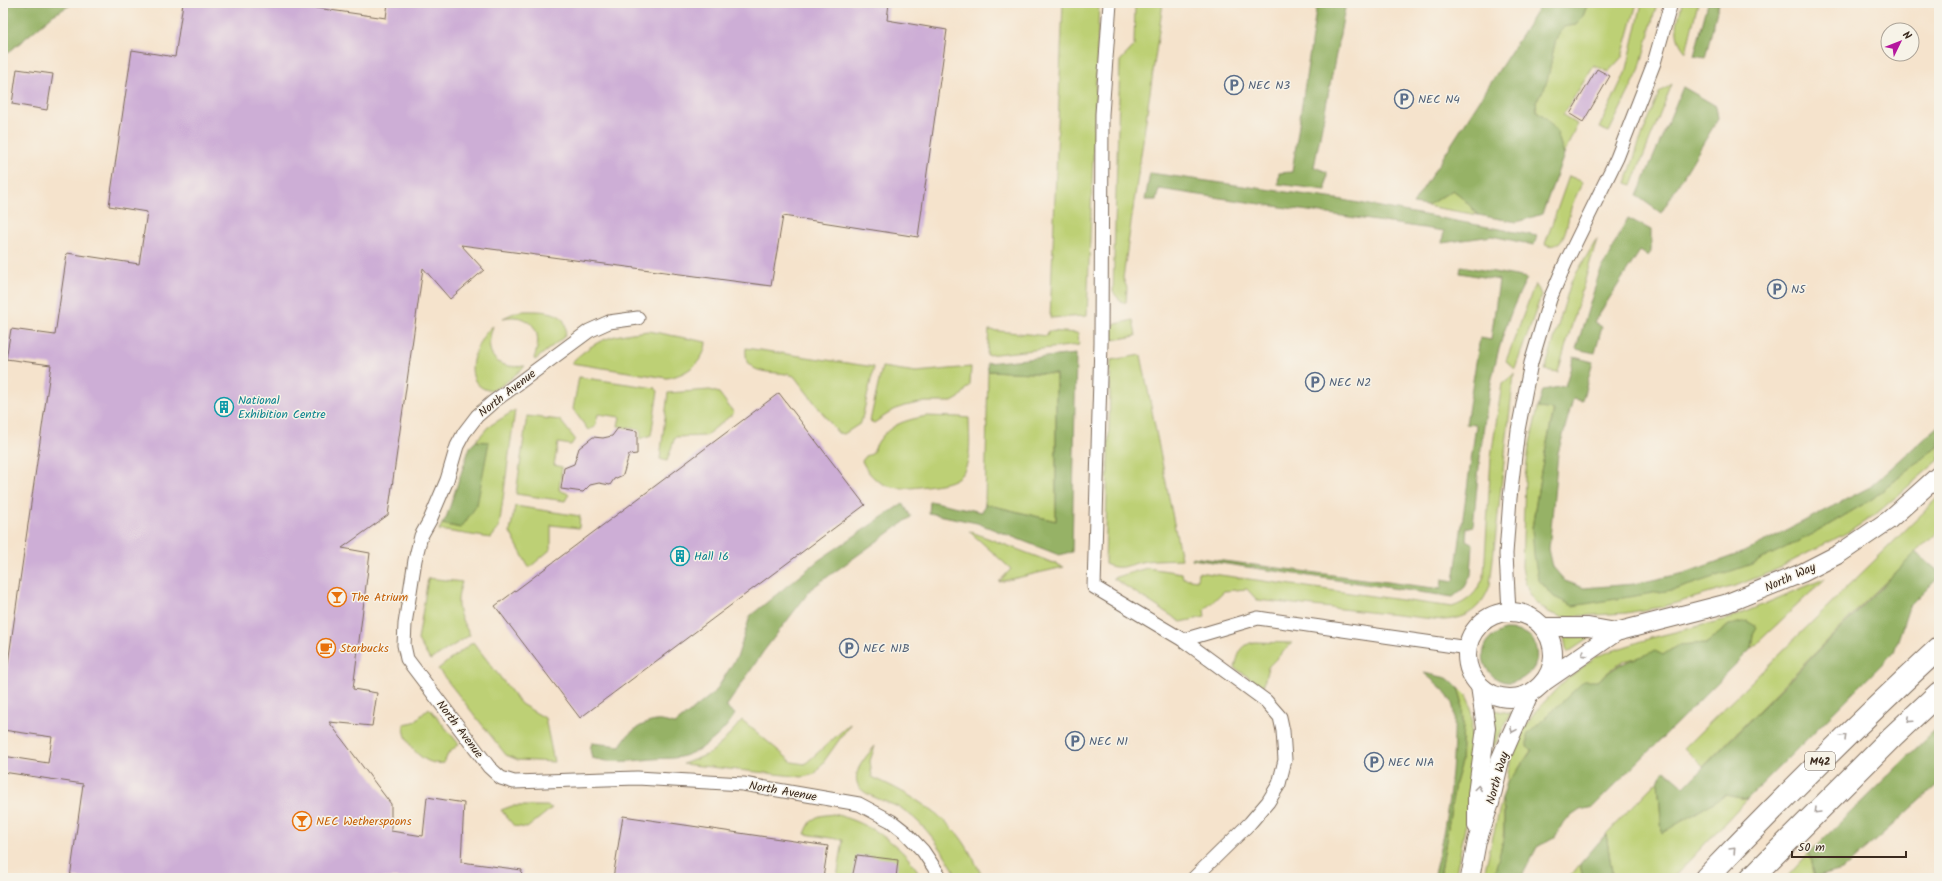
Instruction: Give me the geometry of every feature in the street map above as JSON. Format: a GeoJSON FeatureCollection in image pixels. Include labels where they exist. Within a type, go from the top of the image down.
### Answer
{"type":"FeatureCollection","features":[{"type":"Feature","properties":{"kind":"highway","name":"M42"},"geometry":{"type":"LineString","coordinates":[[1706,878],[1787,794],[1866,716],[1939,648]]}},
{"type":"Feature","properties":{"kind":"highway","name":"M42"},"geometry":{"type":"LineString","coordinates":[[1751,878],[1893,736],[1939,694]]}},
{"type":"Feature","properties":{"kind":"street"},"geometry":{"type":"LineString","coordinates":[[1110,3],[1102,114],[1101,343],[1094,587],[1183,640],[1266,701],[1280,717],[1284,744],[1285,760],[1279,784],[1268,802],[1250,823],[1194,878]]}},
{"type":"Feature","properties":{"kind":"street"},"geometry":{"type":"LineString","coordinates":[[1510,612],[1506,554],[1510,498],[1518,430],[1531,363],[1550,299],[1616,158],[1654,63],[1671,3]]}},
{"type":"Feature","properties":{"kind":"street","name":"North Avenue"},"geometry":{"type":"LineString","coordinates":[[638,318],[609,322],[589,331],[493,402],[477,416],[464,432],[457,446],[447,480],[430,520],[421,536],[414,560],[405,624],[404,645],[407,659],[489,766],[501,778],[514,782],[637,778],[743,784],[859,804],[891,821],[905,832],[923,851],[941,878]]}},
{"type":"Feature","properties":{"kind":"street","name":"North Way"},"geometry":{"type":"LineString","coordinates":[[1544,682],[1616,632],[1724,604],[1807,570],[1865,538],[1889,520],[1939,476]]}},
{"type":"Feature","properties":{"kind":"street"},"geometry":{"type":"LineString","coordinates":[[1510,612],[1528,616],[1543,627],[1550,637],[1553,648],[1553,660],[1550,671],[1544,682],[1529,694],[1512,698],[1495,696],[1480,686],[1472,675],[1468,662],[1468,648],[1473,634],[1482,622],[1500,613],[1510,612]]}},
{"type":"Feature","properties":{"kind":"street"},"geometry":{"type":"LineString","coordinates":[[1183,640],[1258,618],[1468,648]]}},
{"type":"Feature","properties":{"kind":"street","name":"North Way"},"geometry":{"type":"LineString","coordinates":[[1543,627],[1588,627],[1616,632]]}},
{"type":"Feature","properties":{"kind":"street","name":"North Way"},"geometry":{"type":"LineString","coordinates":[[1470,878],[1476,841],[1477,794],[1486,728],[1480,686]]}},
{"type":"Feature","properties":{"kind":"street","name":"North Way"},"geometry":{"type":"LineString","coordinates":[[1476,841],[1490,803],[1500,760],[1529,694]]}},
{"type":"Feature","properties":{"kind":"green space"},"geometry":{"type":"Polygon","coordinates":[[[3,3],[74,3],[53,15],[3,57],[3,3]]]}},
{"type":"Feature","properties":{"kind":"green space"},"geometry":{"type":"Polygon","coordinates":[[[1063,3],[1099,3],[1087,316],[1050,318],[1063,3]]]}},
{"type":"Feature","properties":{"kind":"green space"},"geometry":{"type":"Polygon","coordinates":[[[1132,3],[1163,3],[1123,278],[1127,288],[1126,302],[1122,303],[1113,292],[1120,61],[1134,46],[1135,7],[1132,3]]]}},
{"type":"Feature","properties":{"kind":"green space"},"geometry":{"type":"Polygon","coordinates":[[[1317,3],[1346,3],[1314,167],[1327,172],[1326,190],[1278,184],[1279,173],[1292,172],[1317,3]]]}},
{"type":"Feature","properties":{"kind":"green space"},"geometry":{"type":"Polygon","coordinates":[[[1542,3],[1588,3],[1583,16],[1576,25],[1563,27],[1558,36],[1546,84],[1536,101],[1537,111],[1545,117],[1557,132],[1564,155],[1542,214],[1517,222],[1478,215],[1462,197],[1453,190],[1426,206],[1413,204],[1542,3]]]}},
{"type":"Feature","properties":{"kind":"green space"},"geometry":{"type":"Polygon","coordinates":[[[1588,3],[1637,3],[1622,57],[1608,72],[1594,65],[1563,115],[1577,124],[1564,155],[1560,142],[1551,125],[1537,111],[1536,101],[1542,93],[1546,83],[1553,50],[1559,33],[1566,25],[1583,16],[1588,3]]]}},
{"type":"Feature","properties":{"kind":"green space"},"geometry":{"type":"Polygon","coordinates":[[[1642,3],[1657,3],[1639,71],[1609,132],[1599,128],[1627,69],[1642,3]]]}},
{"type":"Feature","properties":{"kind":"green space"},"geometry":{"type":"Polygon","coordinates":[[[1682,3],[1698,3],[1686,52],[1678,40],[1677,34],[1682,3]]]}},
{"type":"Feature","properties":{"kind":"green space"},"geometry":{"type":"Polygon","coordinates":[[[1708,3],[1719,3],[1705,58],[1694,56],[1708,3]]]}},
{"type":"Feature","properties":{"kind":"green space"},"geometry":{"type":"Polygon","coordinates":[[[1672,84],[1632,185],[1626,183],[1638,146],[1659,93],[1672,84]]]}},
{"type":"Feature","properties":{"kind":"green space"},"geometry":{"type":"Polygon","coordinates":[[[1683,87],[1716,106],[1718,119],[1661,213],[1637,196],[1683,87]]]}},
{"type":"Feature","properties":{"kind":"green space"},"geometry":{"type":"Polygon","coordinates":[[[1150,173],[1343,200],[1537,236],[1534,245],[1492,236],[1442,243],[1444,231],[1159,189],[1156,200],[1145,200],[1150,173]]]}},
{"type":"Feature","properties":{"kind":"green space"},"geometry":{"type":"Polygon","coordinates":[[[1569,176],[1583,182],[1572,205],[1567,227],[1561,240],[1552,246],[1545,244],[1569,176]]]}},
{"type":"Feature","properties":{"kind":"green space"},"geometry":{"type":"Polygon","coordinates":[[[1453,190],[1462,197],[1478,215],[1426,206],[1453,190]]]}},
{"type":"Feature","properties":{"kind":"green space"},"geometry":{"type":"Polygon","coordinates":[[[1628,218],[1651,230],[1651,252],[1648,256],[1640,251],[1594,322],[1602,327],[1595,353],[1576,349],[1599,274],[1628,218]]]}},
{"type":"Feature","properties":{"kind":"green space"},"geometry":{"type":"Polygon","coordinates":[[[1597,239],[1558,372],[1545,370],[1571,282],[1597,239]]]}},
{"type":"Feature","properties":{"kind":"green space"},"geometry":{"type":"Polygon","coordinates":[[[1461,266],[1527,278],[1513,307],[1494,368],[1483,431],[1473,526],[1467,528],[1466,540],[1473,544],[1471,575],[1465,587],[1453,597],[1192,559],[1192,557],[1441,589],[1442,579],[1454,581],[1476,425],[1466,424],[1480,338],[1491,340],[1499,280],[1460,273],[1461,266]]]}},
{"type":"Feature","properties":{"kind":"green space"},"geometry":{"type":"Polygon","coordinates":[[[1535,284],[1541,296],[1515,369],[1506,361],[1535,284]]]}},
{"type":"Feature","properties":{"kind":"green space"},"geometry":{"type":"Polygon","coordinates":[[[523,311],[553,313],[564,321],[566,327],[565,336],[535,360],[534,358],[538,340],[533,326],[528,321],[521,318],[503,318],[523,311]]]}},
{"type":"Feature","properties":{"kind":"green space"},"geometry":{"type":"Polygon","coordinates":[[[1133,320],[1136,336],[1112,340],[1112,325],[1133,320]]]}},
{"type":"Feature","properties":{"kind":"green space"},"geometry":{"type":"Polygon","coordinates":[[[493,326],[490,336],[490,345],[494,358],[506,365],[515,367],[525,366],[511,379],[495,389],[490,390],[481,387],[475,381],[472,373],[472,365],[474,355],[482,338],[493,326]]]}},
{"type":"Feature","properties":{"kind":"green space"},"geometry":{"type":"Polygon","coordinates":[[[989,330],[1047,336],[1048,331],[1078,333],[1079,345],[987,355],[989,330]]]}},
{"type":"Feature","properties":{"kind":"green space"},"geometry":{"type":"Polygon","coordinates":[[[649,331],[706,342],[705,349],[698,361],[687,371],[667,378],[571,363],[590,348],[607,339],[625,334],[649,331]]]}},
{"type":"Feature","properties":{"kind":"green space"},"geometry":{"type":"Polygon","coordinates":[[[746,348],[874,367],[861,423],[844,434],[838,433],[794,376],[755,369],[746,358],[746,348]]]}},
{"type":"Feature","properties":{"kind":"green space"},"geometry":{"type":"Polygon","coordinates":[[[1076,354],[1072,552],[1059,555],[977,523],[929,513],[930,501],[982,512],[985,504],[1056,521],[1056,374],[988,371],[987,363],[1076,354]]]}},
{"type":"Feature","properties":{"kind":"green space"},"geometry":{"type":"Polygon","coordinates":[[[1141,355],[1181,559],[1151,560],[1117,567],[1105,564],[1111,360],[1141,355]]]}},
{"type":"Feature","properties":{"kind":"green space"},"geometry":{"type":"Polygon","coordinates":[[[1574,357],[1593,362],[1582,401],[1573,399],[1558,453],[1549,549],[1553,567],[1565,581],[1584,588],[1634,584],[1685,573],[1744,552],[1870,487],[1939,425],[1939,445],[1872,499],[1815,533],[1752,564],[1678,589],[1573,606],[1554,597],[1538,579],[1532,529],[1541,471],[1554,410],[1538,408],[1543,390],[1565,386],[1574,357]]]}},
{"type":"Feature","properties":{"kind":"green space"},"geometry":{"type":"Polygon","coordinates":[[[882,367],[916,372],[971,367],[970,385],[959,398],[952,402],[925,402],[904,406],[894,410],[874,423],[870,421],[882,367]]]}},
{"type":"Feature","properties":{"kind":"green space"},"geometry":{"type":"Polygon","coordinates":[[[988,371],[1056,374],[1056,521],[985,504],[988,371]]]}},
{"type":"Feature","properties":{"kind":"green space"},"geometry":{"type":"Polygon","coordinates":[[[1514,374],[1490,585],[1483,600],[1466,615],[1443,620],[1257,600],[1247,589],[1224,591],[1204,610],[1205,617],[1181,622],[1113,578],[1147,568],[1182,573],[1183,578],[1197,580],[1198,572],[1452,607],[1458,605],[1472,596],[1479,587],[1484,576],[1491,457],[1502,384],[1514,374]]]}},
{"type":"Feature","properties":{"kind":"green space"},"geometry":{"type":"Polygon","coordinates":[[[579,377],[655,388],[658,391],[651,435],[640,439],[641,430],[618,426],[620,417],[598,414],[595,427],[588,430],[573,409],[579,377]]]}},
{"type":"Feature","properties":{"kind":"green space"},"geometry":{"type":"Polygon","coordinates":[[[710,390],[719,393],[734,413],[705,436],[675,437],[667,461],[660,459],[668,393],[710,390]]]}},
{"type":"Feature","properties":{"kind":"green space"},"geometry":{"type":"Polygon","coordinates":[[[1538,408],[1554,409],[1541,471],[1532,529],[1538,579],[1554,597],[1678,589],[1815,533],[1872,499],[1939,445],[1939,460],[1876,514],[1852,530],[1771,572],[1738,585],[1662,607],[1626,613],[1562,617],[1548,612],[1535,602],[1525,582],[1522,567],[1525,478],[1529,448],[1538,408]]]}},
{"type":"Feature","properties":{"kind":"green space"},"geometry":{"type":"Polygon","coordinates":[[[515,410],[499,528],[491,538],[439,530],[442,524],[461,528],[489,443],[476,441],[488,427],[515,410]]]}},
{"type":"Feature","properties":{"kind":"green space"},"geometry":{"type":"Polygon","coordinates":[[[527,416],[560,420],[575,439],[571,445],[558,443],[554,465],[562,467],[559,490],[569,494],[565,501],[516,494],[527,416]]]}},
{"type":"Feature","properties":{"kind":"green space"},"geometry":{"type":"Polygon","coordinates":[[[927,416],[969,418],[969,455],[965,469],[961,475],[944,483],[911,488],[892,487],[875,479],[862,461],[866,456],[872,454],[881,437],[887,431],[901,423],[927,416]]]}},
{"type":"Feature","properties":{"kind":"green space"},"geometry":{"type":"Polygon","coordinates":[[[476,441],[489,442],[477,505],[461,528],[442,524],[446,518],[470,447],[476,441]]]}},
{"type":"Feature","properties":{"kind":"green space"},"geometry":{"type":"Polygon","coordinates":[[[1939,497],[1939,531],[1873,594],[1703,767],[1684,748],[1939,497]]]}},
{"type":"Feature","properties":{"kind":"green space"},"geometry":{"type":"Polygon","coordinates":[[[903,503],[911,517],[812,588],[763,652],[726,707],[735,714],[725,728],[712,741],[697,751],[677,758],[622,762],[592,758],[590,749],[592,743],[620,746],[626,737],[635,729],[650,722],[663,721],[675,724],[715,692],[738,655],[750,616],[819,560],[903,503]]]}},
{"type":"Feature","properties":{"kind":"green space"},"geometry":{"type":"Polygon","coordinates":[[[515,506],[580,516],[579,528],[551,525],[551,549],[529,568],[510,532],[515,506]]]}},
{"type":"Feature","properties":{"kind":"green space"},"geometry":{"type":"Polygon","coordinates":[[[969,531],[1064,567],[999,582],[1011,569],[969,531]]]}},
{"type":"Feature","properties":{"kind":"green space"},"geometry":{"type":"Polygon","coordinates":[[[1916,552],[1939,572],[1939,577],[1909,607],[1894,652],[1747,799],[1726,795],[1662,833],[1658,780],[1665,770],[1684,787],[1916,552]]]}},
{"type":"Feature","properties":{"kind":"green space"},"geometry":{"type":"Polygon","coordinates":[[[428,578],[462,582],[458,598],[458,610],[470,635],[430,660],[418,640],[428,578]]]}},
{"type":"Feature","properties":{"kind":"green space"},"geometry":{"type":"Polygon","coordinates":[[[1826,578],[1751,649],[1753,634],[1729,625],[1707,643],[1678,645],[1663,655],[1639,657],[1624,661],[1598,681],[1575,690],[1547,718],[1527,735],[1532,749],[1516,773],[1507,782],[1513,751],[1523,730],[1536,711],[1562,683],[1597,656],[1651,638],[1731,618],[1826,578]]]}},
{"type":"Feature","properties":{"kind":"green space"},"geometry":{"type":"Polygon","coordinates":[[[1747,621],[1757,627],[1753,634],[1751,649],[1593,807],[1580,810],[1564,821],[1555,837],[1537,847],[1521,878],[1493,878],[1504,838],[1504,811],[1502,799],[1507,782],[1516,773],[1532,750],[1527,747],[1527,735],[1584,681],[1598,681],[1619,666],[1655,651],[1663,655],[1678,645],[1707,643],[1729,625],[1747,621]]]}},
{"type":"Feature","properties":{"kind":"green space"},"geometry":{"type":"Polygon","coordinates":[[[1504,630],[1525,633],[1529,636],[1535,644],[1537,657],[1532,671],[1523,678],[1512,682],[1501,681],[1492,675],[1486,667],[1483,657],[1485,647],[1491,637],[1504,630]]]}},
{"type":"Feature","properties":{"kind":"green space"},"geometry":{"type":"Polygon","coordinates":[[[1564,637],[1591,637],[1567,653],[1564,637]]]}},
{"type":"Feature","properties":{"kind":"green space"},"geometry":{"type":"Polygon","coordinates":[[[473,642],[521,704],[545,718],[554,762],[518,760],[506,755],[438,669],[473,642]]]}},
{"type":"Feature","properties":{"kind":"green space"},"geometry":{"type":"Polygon","coordinates":[[[1249,643],[1292,643],[1268,667],[1263,687],[1235,668],[1240,651],[1249,643]]]}},
{"type":"Feature","properties":{"kind":"green space"},"geometry":{"type":"Polygon","coordinates":[[[1424,673],[1447,678],[1458,687],[1462,701],[1463,724],[1461,762],[1455,783],[1440,878],[1433,878],[1445,825],[1450,789],[1454,712],[1452,703],[1445,691],[1424,673]]]}},
{"type":"Feature","properties":{"kind":"green space"},"geometry":{"type":"Polygon","coordinates":[[[1458,687],[1466,695],[1471,706],[1472,722],[1469,794],[1466,823],[1455,878],[1440,878],[1455,783],[1461,762],[1463,724],[1462,701],[1458,687]]]}},
{"type":"Feature","properties":{"kind":"green space"},"geometry":{"type":"Polygon","coordinates":[[[429,708],[459,744],[448,754],[444,763],[436,763],[422,758],[411,746],[405,732],[404,724],[414,722],[429,708]]]}},
{"type":"Feature","properties":{"kind":"green space"},"geometry":{"type":"Polygon","coordinates":[[[1493,710],[1511,713],[1493,748],[1493,710]]]}},
{"type":"Feature","properties":{"kind":"green space"},"geometry":{"type":"Polygon","coordinates":[[[742,720],[792,762],[805,764],[851,723],[815,774],[803,777],[683,764],[709,754],[724,741],[742,720]]]}},
{"type":"Feature","properties":{"kind":"green space"},"geometry":{"type":"Polygon","coordinates":[[[1939,726],[1939,784],[1842,870],[1814,878],[1809,853],[1939,726]]]}},
{"type":"Feature","properties":{"kind":"green space"},"geometry":{"type":"Polygon","coordinates":[[[875,746],[870,761],[872,777],[916,800],[946,822],[963,842],[983,878],[958,878],[935,841],[913,817],[900,808],[868,794],[859,787],[857,781],[858,770],[864,759],[875,746]]]}},
{"type":"Feature","properties":{"kind":"green space"},"geometry":{"type":"Polygon","coordinates":[[[1658,780],[1662,832],[1726,795],[1747,799],[1673,878],[1613,878],[1606,834],[1658,780]]]}},
{"type":"Feature","properties":{"kind":"green space"},"geometry":{"type":"Polygon","coordinates":[[[1502,799],[1504,829],[1499,859],[1493,878],[1483,878],[1502,799]]]}},
{"type":"Feature","properties":{"kind":"green space"},"geometry":{"type":"Polygon","coordinates":[[[512,806],[547,806],[552,808],[527,828],[514,826],[501,810],[512,806]]]}},
{"type":"Feature","properties":{"kind":"green space"},"geometry":{"type":"Polygon","coordinates":[[[834,814],[847,818],[885,837],[906,855],[922,878],[837,878],[843,840],[805,834],[815,818],[823,815],[834,814]]]}},
{"type":"Feature","properties":{"kind":"green space"},"geometry":{"type":"Polygon","coordinates":[[[1606,834],[1613,878],[1583,878],[1580,864],[1606,834]]]}},
{"type":"Feature","properties":{"kind":"green space"},"geometry":{"type":"Polygon","coordinates":[[[1809,853],[1814,878],[1786,878],[1809,853]]]}},
{"type":"Feature","properties":{"kind":"green space"},"geometry":{"type":"Polygon","coordinates":[[[1580,864],[1583,878],[1569,878],[1580,864]]]}},
{"type":"Feature","properties":{"kind":"building","name":"National Exhibition Centre"},"geometry":{"type":"Polygon","coordinates":[[[183,3],[281,3],[386,18],[388,3],[889,3],[887,20],[947,30],[918,237],[783,216],[771,286],[461,245],[484,270],[450,299],[423,268],[388,515],[342,548],[370,553],[353,689],[377,693],[372,726],[329,722],[391,804],[391,831],[423,836],[427,797],[464,803],[461,862],[522,870],[521,878],[70,878],[83,784],[3,772],[3,756],[48,763],[52,737],[3,730],[3,684],[5,684],[51,365],[6,359],[11,329],[55,335],[67,253],[139,264],[147,212],[109,206],[132,50],[175,57],[183,3]]]}},
{"type":"Feature","properties":{"kind":"building"},"geometry":{"type":"Polygon","coordinates":[[[17,69],[53,74],[47,110],[12,104],[17,69]]]}},
{"type":"Feature","properties":{"kind":"building"},"geometry":{"type":"Polygon","coordinates":[[[1597,69],[1610,76],[1583,122],[1570,114],[1597,69]]]}},
{"type":"Feature","properties":{"kind":"building","name":"Hall 16"},"geometry":{"type":"Polygon","coordinates":[[[779,393],[865,505],[580,718],[495,606],[779,393]]]}},
{"type":"Feature","properties":{"kind":"building"},"geometry":{"type":"Polygon","coordinates":[[[618,428],[637,431],[637,454],[629,455],[623,475],[614,479],[610,485],[599,483],[590,485],[583,492],[561,489],[564,468],[574,464],[579,448],[593,437],[603,438],[612,436],[618,428]]]}},
{"type":"Feature","properties":{"kind":"building"},"geometry":{"type":"Polygon","coordinates":[[[623,816],[828,846],[823,878],[613,878],[623,816]]]}},
{"type":"Feature","properties":{"kind":"building"},"geometry":{"type":"Polygon","coordinates":[[[857,855],[898,860],[896,878],[852,878],[857,855]]]}},
{"type":"Feature","properties":{"kind":"place","name":"NEC N3"},"geometry":{"type":"Point","coordinates":[1234,85]}},
{"type":"Feature","properties":{"kind":"place","name":"NEC N4"},"geometry":{"type":"Point","coordinates":[1404,99]}},
{"type":"Feature","properties":{"kind":"place","name":"N5"},"geometry":{"type":"Point","coordinates":[1777,289]}},
{"type":"Feature","properties":{"kind":"place","name":"NEC N2"},"geometry":{"type":"Point","coordinates":[1315,382]}},
{"type":"Feature","properties":{"kind":"place","name":"National Exhibition Centre"},"geometry":{"type":"Point","coordinates":[224,407]}},
{"type":"Feature","properties":{"kind":"place","name":"Hall 16"},"geometry":{"type":"Point","coordinates":[680,556]}},
{"type":"Feature","properties":{"kind":"place","name":"The Atrium"},"geometry":{"type":"Point","coordinates":[337,597]}},
{"type":"Feature","properties":{"kind":"place","name":"Starbucks"},"geometry":{"type":"Point","coordinates":[326,648]}},
{"type":"Feature","properties":{"kind":"place","name":"NEC N1B"},"geometry":{"type":"Point","coordinates":[849,648]}},
{"type":"Feature","properties":{"kind":"place","name":"NEC N1"},"geometry":{"type":"Point","coordinates":[1075,741]}},
{"type":"Feature","properties":{"kind":"place","name":"NEC N1A"},"geometry":{"type":"Point","coordinates":[1374,762]}},
{"type":"Feature","properties":{"kind":"place","name":"NEC Wetherspoons"},"geometry":{"type":"Point","coordinates":[302,821]}}]}
